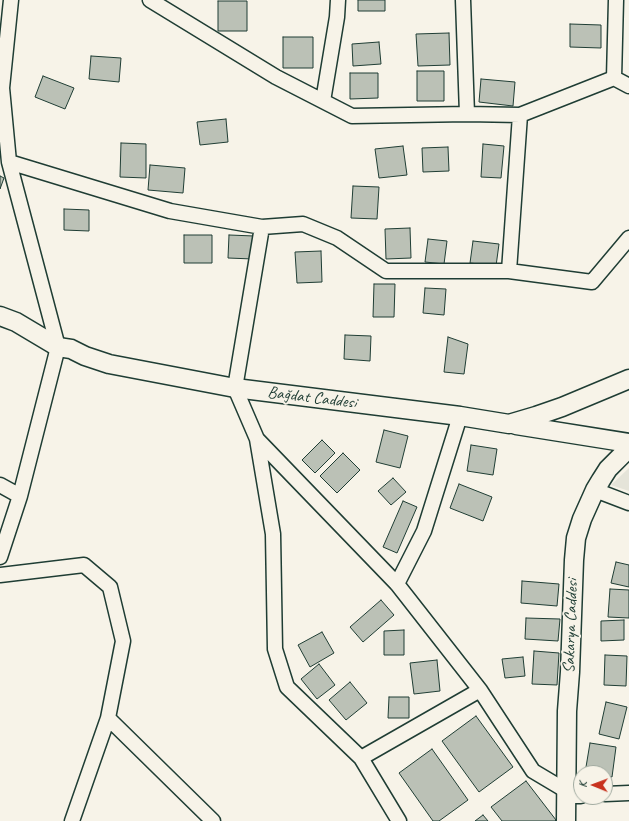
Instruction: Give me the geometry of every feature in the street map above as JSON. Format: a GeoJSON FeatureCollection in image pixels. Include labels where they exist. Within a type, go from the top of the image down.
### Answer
{"type":"FeatureCollection","features":[{"type":"Feature","properties":{"kind":"street"},"geometry":{"type":"LineString","coordinates":[[0,557],[20,496],[58,347],[9,162],[2,88],[11,0]]}},
{"type":"Feature","properties":{"kind":"street"},"geometry":{"type":"LineString","coordinates":[[150,0],[276,77],[352,116],[467,114],[520,115],[614,78],[629,86]]}},
{"type":"Feature","properties":{"kind":"street"},"geometry":{"type":"LineString","coordinates":[[323,101],[337,18],[338,0]]}},
{"type":"Feature","properties":{"kind":"street"},"geometry":{"type":"LineString","coordinates":[[463,0],[467,114]]}},
{"type":"Feature","properties":{"kind":"street"},"geometry":{"type":"LineString","coordinates":[[614,78],[616,0]]}},
{"type":"Feature","properties":{"kind":"street"},"geometry":{"type":"LineString","coordinates":[[509,271],[520,115]]}},
{"type":"Feature","properties":{"kind":"street"},"geometry":{"type":"LineString","coordinates":[[9,162],[170,211],[262,227],[303,224],[337,238],[386,271],[509,271],[592,282],[629,238]]}},
{"type":"Feature","properties":{"kind":"street"},"geometry":{"type":"LineString","coordinates":[[262,227],[234,388],[257,439],[273,534],[275,649],[287,687],[361,758],[399,821]]}},
{"type":"Feature","properties":{"kind":"street","name":"Bağdat Caddesi"},"geometry":{"type":"LineString","coordinates":[[0,316],[16,322],[58,347],[71,349],[85,356],[108,364],[234,388],[460,416],[509,424],[562,407],[629,380]]}},
{"type":"Feature","properties":{"kind":"street"},"geometry":{"type":"LineString","coordinates":[[397,584],[424,531],[460,416]]}},
{"type":"Feature","properties":{"kind":"street"},"geometry":{"type":"LineString","coordinates":[[509,424],[629,443]]}},
{"type":"Feature","properties":{"kind":"street"},"geometry":{"type":"LineString","coordinates":[[257,439],[397,584],[480,690],[533,771],[573,793]]}},
{"type":"Feature","properties":{"kind":"street","name":"Sakarya Caddesi"},"geometry":{"type":"LineString","coordinates":[[573,782],[567,711],[576,538],[594,490],[608,469],[629,448]]}},
{"type":"Feature","properties":{"kind":"street"},"geometry":{"type":"LineString","coordinates":[[0,485],[20,496]]}},
{"type":"Feature","properties":{"kind":"street"},"geometry":{"type":"LineString","coordinates":[[594,490],[629,503]]}},
{"type":"Feature","properties":{"kind":"street"},"geometry":{"type":"LineString","coordinates":[[0,575],[84,565],[110,587],[123,641],[108,718],[72,821]]}},
{"type":"Feature","properties":{"kind":"street"},"geometry":{"type":"LineString","coordinates":[[361,758],[480,690]]}},
{"type":"Feature","properties":{"kind":"street"},"geometry":{"type":"LineString","coordinates":[[108,718],[213,821]]}},
{"type":"Feature","properties":{"kind":"street"},"geometry":{"type":"LineString","coordinates":[[613,794],[629,793]]}},
{"type":"Feature","properties":{"kind":"street","name":"Sakarya Caddesi"},"geometry":{"type":"LineString","coordinates":[[566,821],[573,797]]}},
{"type":"Feature","properties":{"kind":"shaded area"},"geometry":{"type":"Polygon","coordinates":[[[629,468],[629,491],[611,485],[629,468]]]}},
{"type":"Feature","properties":{"kind":"building"},"geometry":{"type":"Polygon","coordinates":[[[358,0],[385,0],[385,11],[358,11],[358,0]]]}},
{"type":"Feature","properties":{"kind":"building"},"geometry":{"type":"Polygon","coordinates":[[[218,1],[247,1],[247,31],[218,31],[218,1]]]}},
{"type":"Feature","properties":{"kind":"building"},"geometry":{"type":"Polygon","coordinates":[[[570,24],[601,25],[601,48],[570,47],[570,24]]]}},
{"type":"Feature","properties":{"kind":"building"},"geometry":{"type":"Polygon","coordinates":[[[449,33],[450,65],[418,66],[416,34],[449,33]]]}},
{"type":"Feature","properties":{"kind":"building"},"geometry":{"type":"Polygon","coordinates":[[[283,37],[313,37],[313,68],[283,68],[283,37]]]}},
{"type":"Feature","properties":{"kind":"building"},"geometry":{"type":"Polygon","coordinates":[[[379,42],[381,64],[353,66],[352,44],[379,42]]]}},
{"type":"Feature","properties":{"kind":"building"},"geometry":{"type":"Polygon","coordinates":[[[91,56],[121,58],[119,82],[89,79],[91,56]]]}},
{"type":"Feature","properties":{"kind":"building"},"geometry":{"type":"Polygon","coordinates":[[[417,71],[444,71],[444,101],[417,101],[417,71]]]}},
{"type":"Feature","properties":{"kind":"building"},"geometry":{"type":"Polygon","coordinates":[[[350,73],[378,73],[378,98],[350,99],[350,73]]]}},
{"type":"Feature","properties":{"kind":"building"},"geometry":{"type":"Polygon","coordinates":[[[43,76],[74,88],[65,109],[35,97],[43,76]]]}},
{"type":"Feature","properties":{"kind":"building"},"geometry":{"type":"Polygon","coordinates":[[[481,79],[515,82],[513,106],[479,102],[481,79]]]}},
{"type":"Feature","properties":{"kind":"building"},"geometry":{"type":"Polygon","coordinates":[[[226,119],[228,142],[200,145],[197,122],[226,119]]]}},
{"type":"Feature","properties":{"kind":"building"},"geometry":{"type":"Polygon","coordinates":[[[121,143],[146,144],[146,178],[120,177],[121,143]]]}},
{"type":"Feature","properties":{"kind":"building"},"geometry":{"type":"Polygon","coordinates":[[[483,144],[504,146],[501,178],[481,177],[483,144]]]}},
{"type":"Feature","properties":{"kind":"building"},"geometry":{"type":"Polygon","coordinates":[[[403,146],[407,175],[379,178],[375,149],[403,146]]]}},
{"type":"Feature","properties":{"kind":"building"},"geometry":{"type":"Polygon","coordinates":[[[448,147],[449,171],[423,172],[422,148],[448,147]]]}},
{"type":"Feature","properties":{"kind":"building"},"geometry":{"type":"Polygon","coordinates":[[[150,165],[185,168],[183,193],[148,190],[150,165]]]}},
{"type":"Feature","properties":{"kind":"building"},"geometry":{"type":"Polygon","coordinates":[[[0,176],[4,178],[0,189],[0,176]]]}},
{"type":"Feature","properties":{"kind":"building"},"geometry":{"type":"Polygon","coordinates":[[[353,186],[379,187],[377,219],[351,218],[353,186]]]}},
{"type":"Feature","properties":{"kind":"building"},"geometry":{"type":"Polygon","coordinates":[[[64,209],[89,210],[89,231],[64,230],[64,209]]]}},
{"type":"Feature","properties":{"kind":"building"},"geometry":{"type":"Polygon","coordinates":[[[410,228],[411,258],[386,259],[385,229],[410,228]]]}},
{"type":"Feature","properties":{"kind":"building"},"geometry":{"type":"Polygon","coordinates":[[[184,235],[212,235],[212,263],[184,263],[184,235]]]}},
{"type":"Feature","properties":{"kind":"building"},"geometry":{"type":"Polygon","coordinates":[[[229,235],[254,236],[253,259],[228,258],[229,235]]]}},
{"type":"Feature","properties":{"kind":"building"},"geometry":{"type":"Polygon","coordinates":[[[428,239],[447,241],[444,264],[425,262],[428,239]]]}},
{"type":"Feature","properties":{"kind":"building"},"geometry":{"type":"Polygon","coordinates":[[[473,241],[499,244],[496,266],[470,263],[473,241]]]}},
{"type":"Feature","properties":{"kind":"building"},"geometry":{"type":"Polygon","coordinates":[[[321,251],[322,282],[297,283],[295,252],[321,251]]]}},
{"type":"Feature","properties":{"kind":"building"},"geometry":{"type":"Polygon","coordinates":[[[374,284],[395,284],[394,317],[373,317],[374,284]]]}},
{"type":"Feature","properties":{"kind":"building"},"geometry":{"type":"Polygon","coordinates":[[[425,288],[446,289],[444,315],[423,313],[425,288]]]}},
{"type":"Feature","properties":{"kind":"building"},"geometry":{"type":"Polygon","coordinates":[[[345,335],[371,336],[370,361],[344,359],[345,335]]]}},
{"type":"Feature","properties":{"kind":"building"},"geometry":{"type":"Polygon","coordinates":[[[448,337],[468,344],[464,374],[444,372],[448,337]]]}},
{"type":"Feature","properties":{"kind":"building"},"geometry":{"type":"Polygon","coordinates":[[[384,430],[408,436],[400,468],[376,462],[384,430]]]}},
{"type":"Feature","properties":{"kind":"building"},"geometry":{"type":"Polygon","coordinates":[[[322,440],[335,453],[315,473],[302,460],[322,440]]]}},
{"type":"Feature","properties":{"kind":"building"},"geometry":{"type":"Polygon","coordinates":[[[471,445],[497,449],[493,475],[467,471],[471,445]]]}},
{"type":"Feature","properties":{"kind":"building"},"geometry":{"type":"Polygon","coordinates":[[[343,453],[360,470],[337,493],[320,476],[343,453]]]}},
{"type":"Feature","properties":{"kind":"building"},"geometry":{"type":"Polygon","coordinates":[[[393,478],[406,492],[391,505],[378,491],[393,478]]]}},
{"type":"Feature","properties":{"kind":"building"},"geometry":{"type":"Polygon","coordinates":[[[459,484],[492,497],[483,521],[450,508],[459,484]]]}},
{"type":"Feature","properties":{"kind":"building"},"geometry":{"type":"Polygon","coordinates":[[[403,501],[417,507],[397,553],[383,547],[403,501]]]}},
{"type":"Feature","properties":{"kind":"building"},"geometry":{"type":"Polygon","coordinates":[[[616,562],[629,565],[629,587],[611,583],[616,562]]]}},
{"type":"Feature","properties":{"kind":"building"},"geometry":{"type":"Polygon","coordinates":[[[522,581],[559,584],[557,606],[521,603],[522,581]]]}},
{"type":"Feature","properties":{"kind":"building"},"geometry":{"type":"Polygon","coordinates":[[[610,589],[629,590],[629,618],[608,617],[610,589]]]}},
{"type":"Feature","properties":{"kind":"building"},"geometry":{"type":"Polygon","coordinates":[[[381,600],[394,615],[363,642],[350,627],[381,600]]]}},
{"type":"Feature","properties":{"kind":"building"},"geometry":{"type":"Polygon","coordinates":[[[526,618],[560,619],[558,641],[525,639],[526,618]]]}},
{"type":"Feature","properties":{"kind":"building"},"geometry":{"type":"Polygon","coordinates":[[[624,620],[624,640],[601,641],[601,621],[624,620]]]}},
{"type":"Feature","properties":{"kind":"building"},"geometry":{"type":"Polygon","coordinates":[[[404,630],[404,655],[384,655],[384,631],[404,630]]]}},
{"type":"Feature","properties":{"kind":"building"},"geometry":{"type":"Polygon","coordinates":[[[322,632],[334,653],[310,667],[298,645],[322,632]]]}},
{"type":"Feature","properties":{"kind":"building"},"geometry":{"type":"Polygon","coordinates":[[[534,651],[559,653],[557,685],[532,684],[534,651]]]}},
{"type":"Feature","properties":{"kind":"building"},"geometry":{"type":"Polygon","coordinates":[[[605,655],[627,656],[626,686],[604,685],[605,655]]]}},
{"type":"Feature","properties":{"kind":"building"},"geometry":{"type":"Polygon","coordinates":[[[523,657],[525,676],[505,678],[502,659],[523,657]]]}},
{"type":"Feature","properties":{"kind":"building"},"geometry":{"type":"Polygon","coordinates":[[[437,660],[440,691],[414,694],[410,663],[437,660]]]}},
{"type":"Feature","properties":{"kind":"building"},"geometry":{"type":"Polygon","coordinates":[[[319,664],[335,685],[317,699],[301,679],[319,664]]]}},
{"type":"Feature","properties":{"kind":"building"},"geometry":{"type":"Polygon","coordinates":[[[350,682],[367,703],[346,720],[329,700],[350,682]]]}},
{"type":"Feature","properties":{"kind":"building"},"geometry":{"type":"Polygon","coordinates":[[[389,697],[409,697],[409,718],[388,718],[389,697]]]}},
{"type":"Feature","properties":{"kind":"building"},"geometry":{"type":"Polygon","coordinates":[[[606,702],[627,707],[619,739],[599,734],[606,702]]]}},
{"type":"Feature","properties":{"kind":"building"},"geometry":{"type":"Polygon","coordinates":[[[476,716],[513,767],[479,792],[442,741],[476,716]]]}},
{"type":"Feature","properties":{"kind":"building"},"geometry":{"type":"Polygon","coordinates":[[[590,743],[616,747],[613,770],[613,765],[586,765],[590,743]]]}},
{"type":"Feature","properties":{"kind":"building"},"geometry":{"type":"Polygon","coordinates":[[[432,749],[468,800],[439,821],[433,821],[399,773],[432,749]]]}},
{"type":"Feature","properties":{"kind":"building"},"geometry":{"type":"Polygon","coordinates":[[[526,781],[556,820],[555,821],[502,821],[491,807],[526,781]]]}},
{"type":"Feature","properties":{"kind":"building"},"geometry":{"type":"Polygon","coordinates":[[[483,815],[488,821],[475,821],[483,815]]]}}]}
